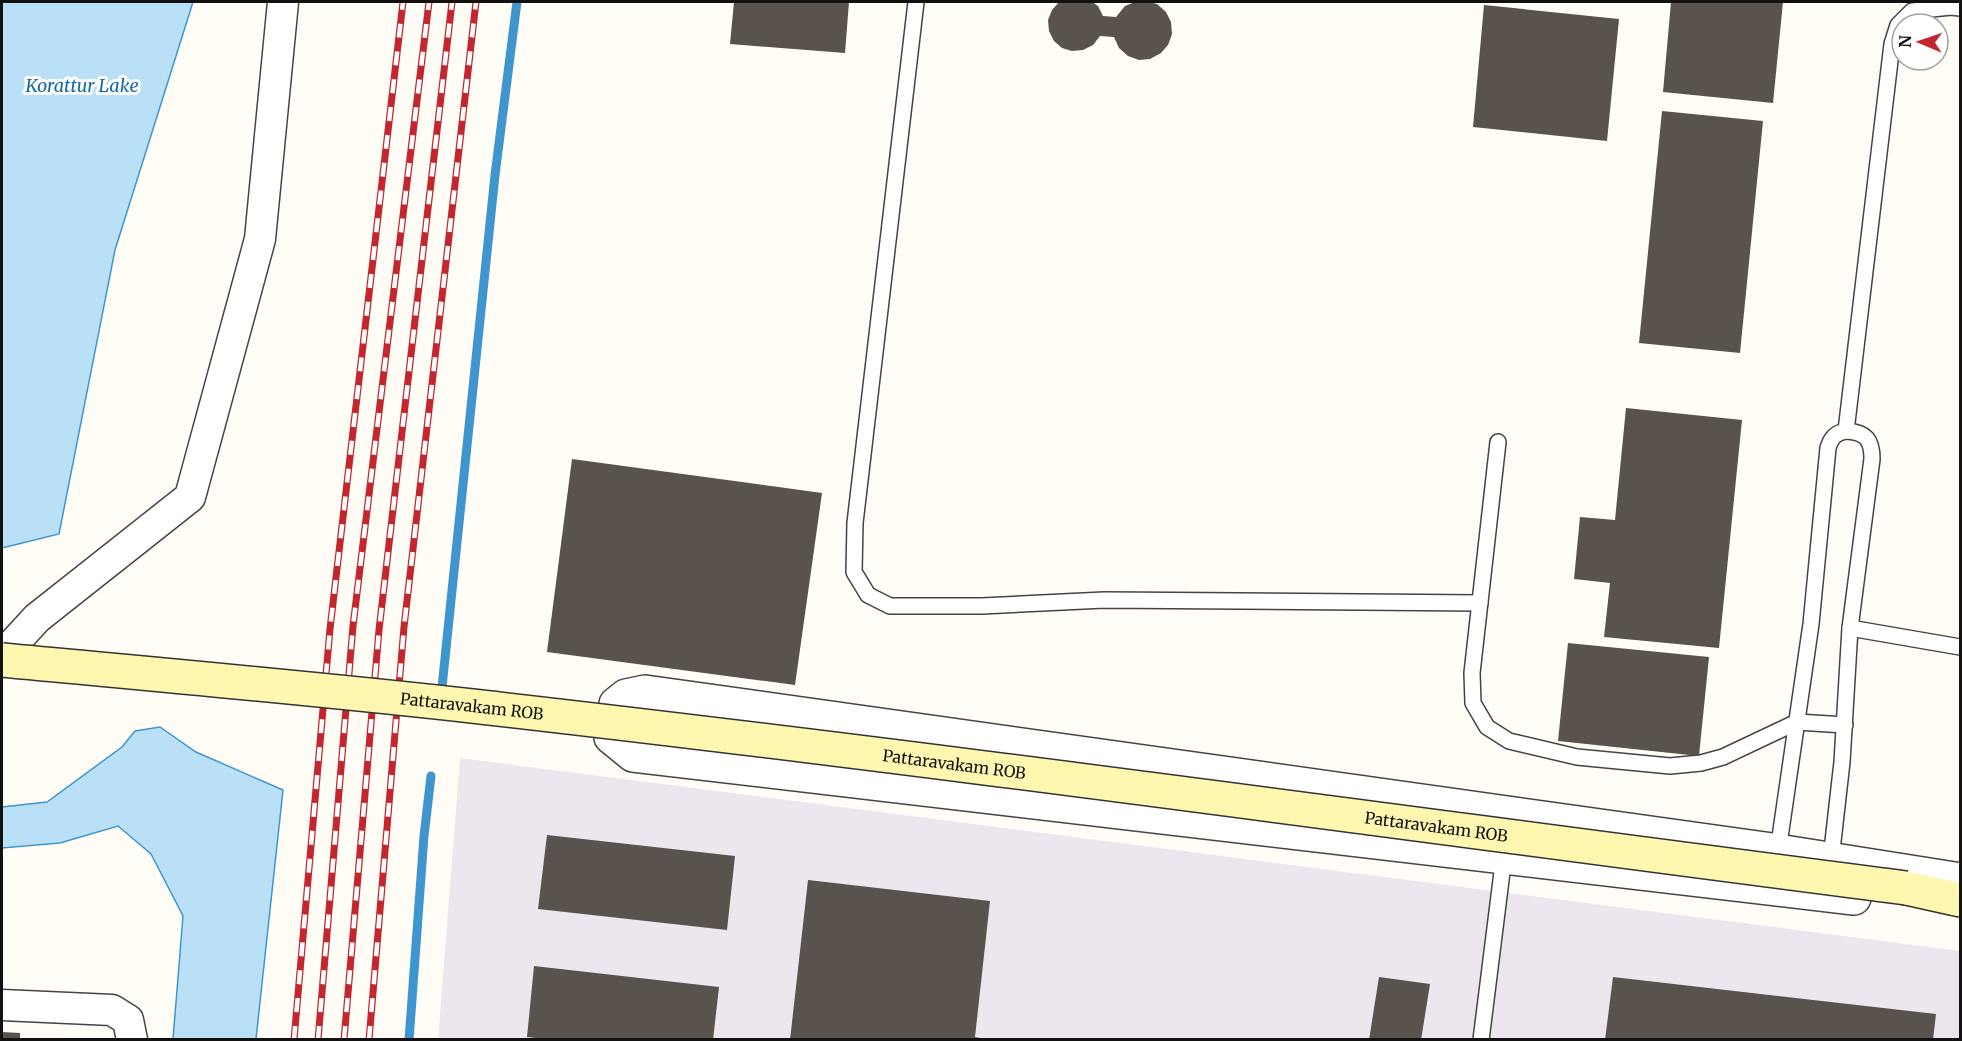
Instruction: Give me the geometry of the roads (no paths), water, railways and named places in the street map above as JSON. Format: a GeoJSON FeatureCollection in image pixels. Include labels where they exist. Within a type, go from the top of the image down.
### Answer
{"type":"FeatureCollection","features":[{"type":"Feature","properties":{"kind":"main road","name":"Pattaravakam ROB"},"geometry":{"type":"LineString","coordinates":[[2,658],[482,707],[953,765],[1906,888],[1960,891]]}},
{"type":"Feature","properties":{"kind":"main road","name":"Pattaravakam ROB"},"geometry":{"type":"LineString","coordinates":[[1906,888],[1960,900]]}},
{"type":"Feature","properties":{"kind":"street"},"geometry":{"type":"LineString","coordinates":[[2,658],[38,618],[190,497],[260,239],[284,2]]}},
{"type":"Feature","properties":{"kind":"street"},"geometry":{"type":"LineString","coordinates":[[1960,879],[1778,850],[645,692],[626,696],[616,704],[611,737],[633,754],[1960,910]]}},
{"type":"Feature","properties":{"kind":"street"},"geometry":{"type":"LineString","coordinates":[[2,1005],[112,1010],[128,1020],[132,1040]]}},
{"type":"Feature","properties":{"kind":"lane"},"geometry":{"type":"LineString","coordinates":[[916,2],[855,523],[854,572],[868,594],[890,606],[933,607],[1104,600],[1480,603]]}},
{"type":"Feature","properties":{"kind":"lane"},"geometry":{"type":"LineString","coordinates":[[1846,431],[1893,44],[1898,25],[1912,6],[1960,8]]}},
{"type":"Feature","properties":{"kind":"lane"},"geometry":{"type":"LineString","coordinates":[[1778,850],[1813,601],[1828,448],[1830,439],[1839,432],[1858,432],[1864,435],[1872,448],[1872,459],[1850,628],[1845,725],[1831,859]]}},
{"type":"Feature","properties":{"kind":"lane"},"geometry":{"type":"LineString","coordinates":[[1498,442],[1472,673],[1473,703],[1487,727],[1509,741],[1576,758],[1670,766],[1701,763],[1723,757],[1797,722],[1845,725]]}},
{"type":"Feature","properties":{"kind":"lane"},"geometry":{"type":"LineString","coordinates":[[1850,628],[1960,647]]}},
{"type":"Feature","properties":{"kind":"lane"},"geometry":{"type":"LineString","coordinates":[[1481,1040],[1504,856]]}},
{"type":"Feature","properties":{"kind":"water","name":"Korattur Lake"},"geometry":{"type":"Polygon","coordinates":[[[2,2],[193,2],[115,250],[59,534],[2,548],[2,2]]]}},
{"type":"Feature","properties":{"kind":"water"},"geometry":{"type":"Polygon","coordinates":[[[160,727],[196,752],[283,790],[256,1039],[173,1039],[183,916],[151,854],[118,826],[60,843],[2,848],[2,807],[47,802],[122,747],[135,731],[160,727]]]}},
{"type":"Feature","properties":{"kind":"waterway"},"geometry":{"type":"LineString","coordinates":[[441,697],[495,175],[517,2]]}},
{"type":"Feature","properties":{"kind":"waterway"},"geometry":{"type":"LineString","coordinates":[[409,1040],[424,836],[431,776]]}},
{"type":"Feature","properties":{"kind":"railway"},"geometry":{"type":"LineString","coordinates":[[294,1040],[330,629],[403,2]]}},
{"type":"Feature","properties":{"kind":"railway"},"geometry":{"type":"LineString","coordinates":[[318,1040],[353,626],[429,2]]}},
{"type":"Feature","properties":{"kind":"railway"},"geometry":{"type":"LineString","coordinates":[[344,1040],[379,630],[452,2]]}},
{"type":"Feature","properties":{"kind":"railway"},"geometry":{"type":"LineString","coordinates":[[369,1040],[404,627],[476,2]]}}]}
